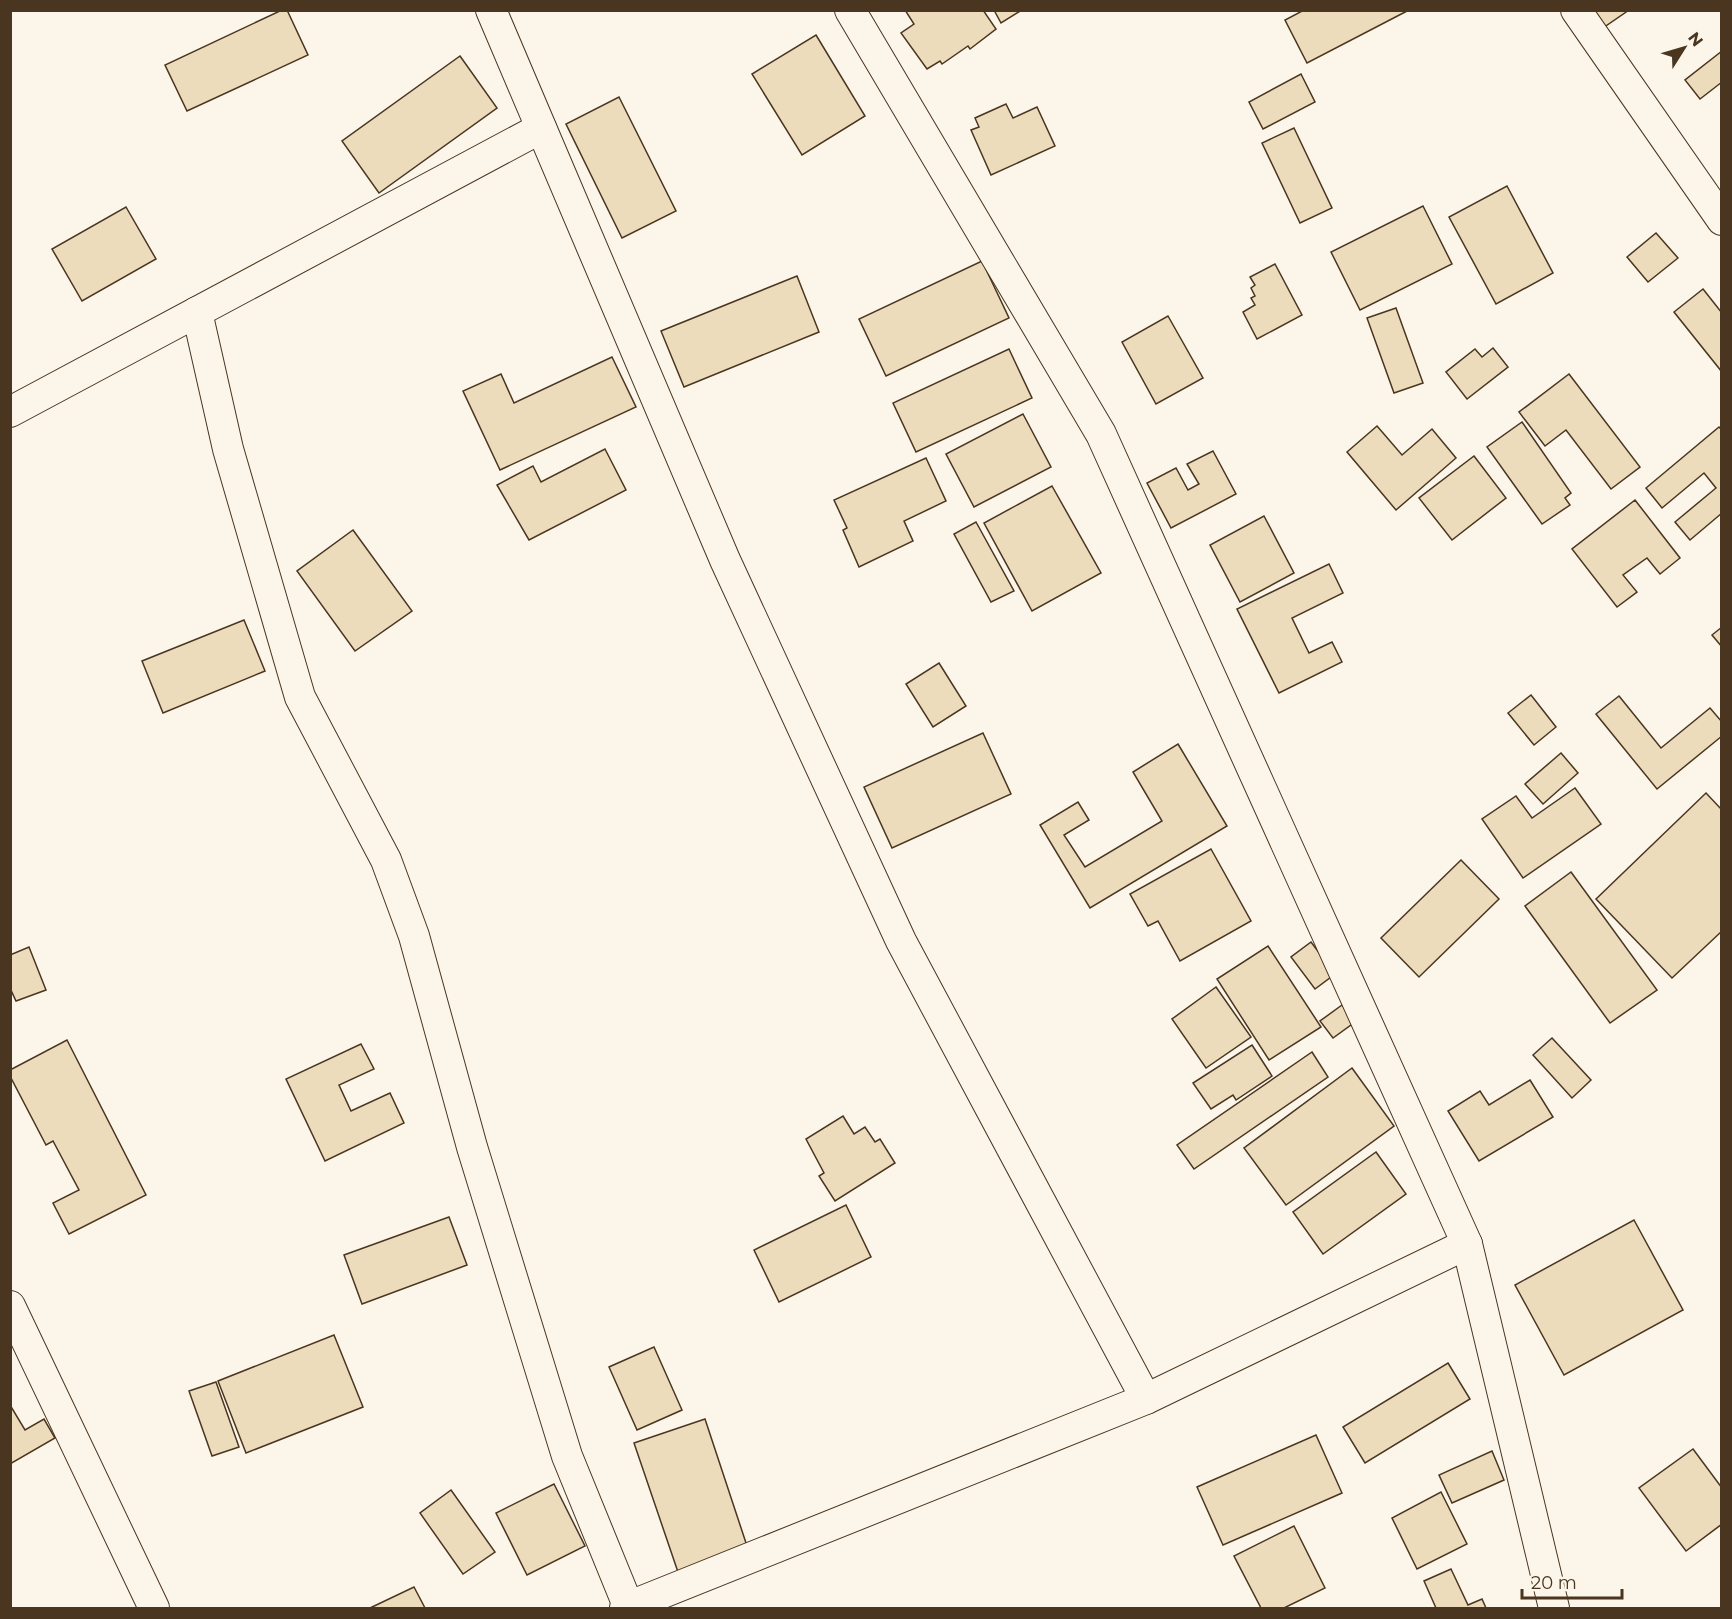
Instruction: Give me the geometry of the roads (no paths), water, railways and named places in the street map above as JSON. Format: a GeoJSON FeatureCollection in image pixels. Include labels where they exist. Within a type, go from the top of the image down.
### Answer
{"type":"FeatureCollection","features":[{"type":"Feature","properties":{"kind":"street"},"geometry":{"type":"LineString","coordinates":[[491,10],[725,560],[901,940],[1146,1399]]}},
{"type":"Feature","properties":{"kind":"street"},"geometry":{"type":"LineString","coordinates":[[850,10],[1101,434],[1467,1244],[1554,1608]]}},
{"type":"Feature","properties":{"kind":"street"},"geometry":{"type":"LineString","coordinates":[[1576,10],[1722,220]]}},
{"type":"Feature","properties":{"kind":"street"},"geometry":{"type":"LineString","coordinates":[[10,412],[542,128]]}},
{"type":"Feature","properties":{"kind":"street"},"geometry":{"type":"LineString","coordinates":[[197,312],[228,450],[300,697],[387,860],[406,914],[472,1147],[567,1456],[627,1608],[1146,1399],[1467,1244]]}},
{"type":"Feature","properties":{"kind":"street"},"geometry":{"type":"LineString","coordinates":[[10,1306],[154,1608]]}}]}
